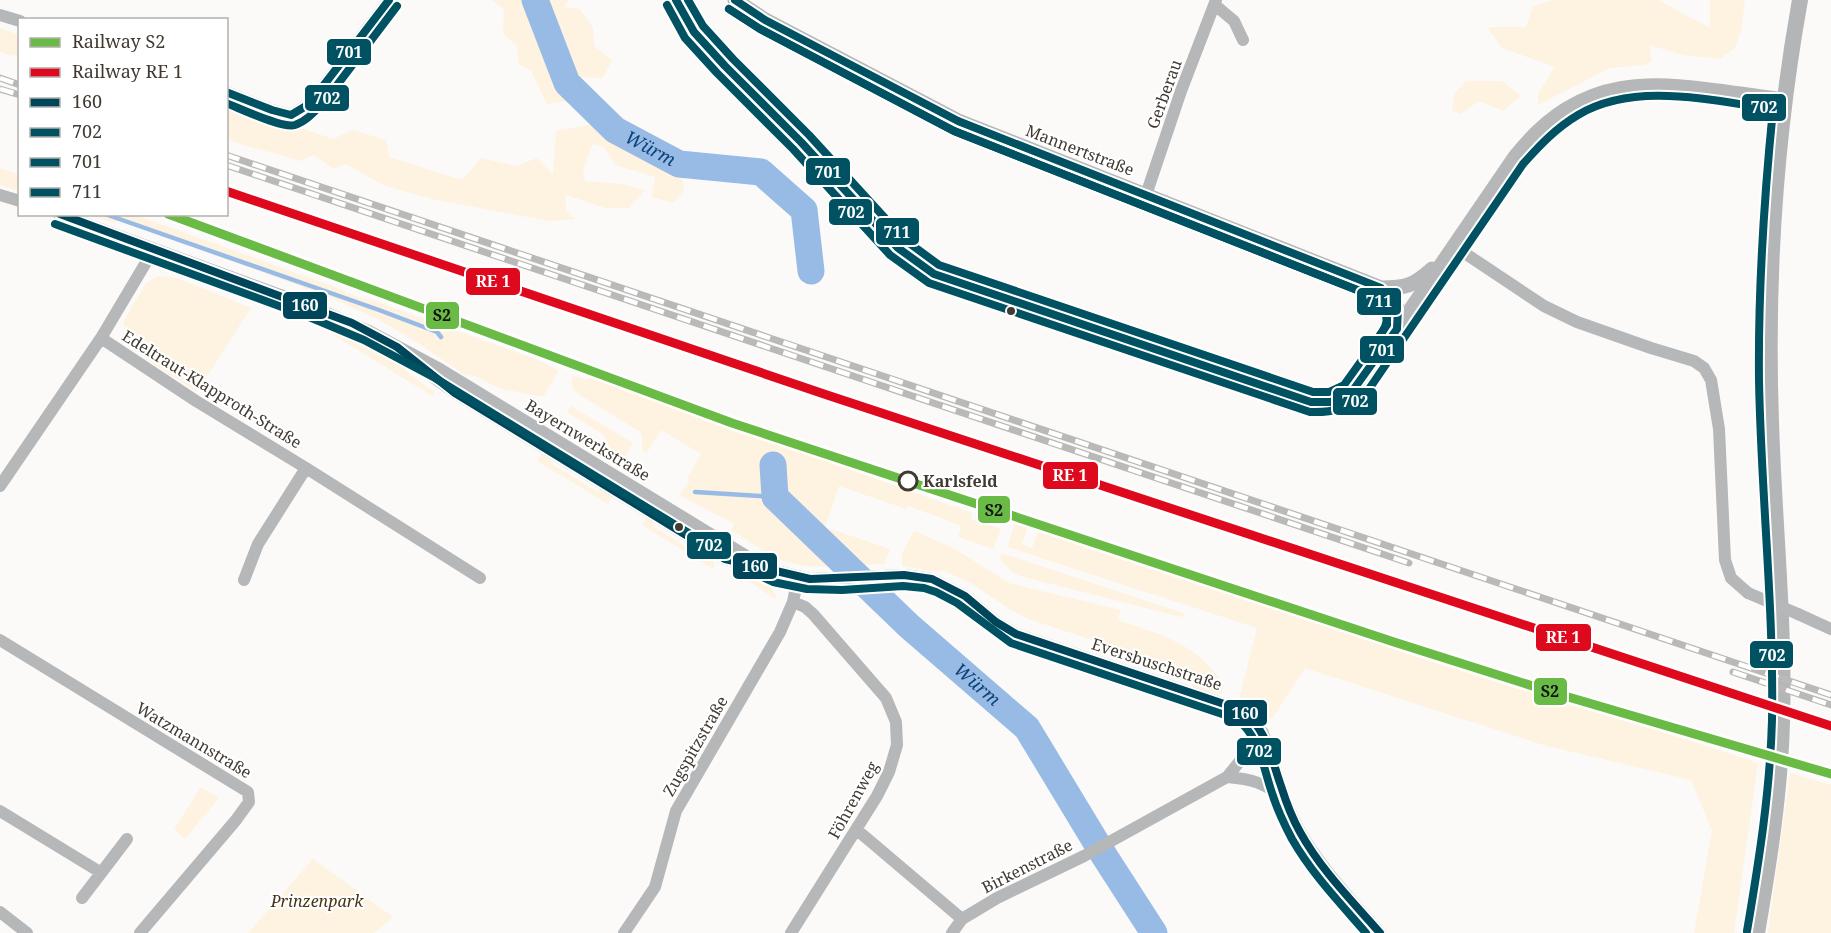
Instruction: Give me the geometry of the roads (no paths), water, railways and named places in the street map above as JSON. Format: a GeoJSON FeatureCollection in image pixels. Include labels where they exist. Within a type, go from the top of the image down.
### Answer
{"type":"FeatureCollection","features":[{"type":"Feature","properties":{"kind":"main road"},"geometry":{"type":"LineString","coordinates":[[1757,933],[1780,778],[1782,722],[1782,648],[1771,420],[1772,234],[1784,100],[1800,0]]}},
{"type":"Feature","properties":{"kind":"street"},"geometry":{"type":"LineString","coordinates":[[228,93],[291,115],[306,106],[317,94],[389,0]]}},
{"type":"Feature","properties":{"kind":"street"},"geometry":{"type":"LineString","coordinates":[[676,0],[694,32],[725,66],[801,142],[898,248],[934,274],[1311,402],[1331,402],[1351,393],[1527,142],[1559,112],[1580,100],[1608,91],[1651,86],[1784,100]]}},
{"type":"Feature","properties":{"kind":"street","name":"Mannertstraße"},"geometry":{"type":"LineString","coordinates":[[735,0],[765,20],[958,121],[1381,288]]}},
{"type":"Feature","properties":{"kind":"street","name":"Gerberau"},"geometry":{"type":"LineString","coordinates":[[1146,195],[1215,2],[1234,21],[1243,40]]}},
{"type":"Feature","properties":{"kind":"street"},"geometry":{"type":"LineString","coordinates":[[0,15],[18,20]]}},
{"type":"Feature","properties":{"kind":"street"},"geometry":{"type":"LineString","coordinates":[[0,195],[18,200]]}},
{"type":"Feature","properties":{"kind":"street","name":"Bayernwerkstraße"},"geometry":{"type":"LineString","coordinates":[[64,216],[332,315],[369,331],[397,347],[455,393],[718,556],[732,562],[798,577],[839,579],[882,577]]}},
{"type":"Feature","properties":{"kind":"street"},"geometry":{"type":"LineString","coordinates":[[1381,288],[1404,288],[1416,282],[1454,246]]}},
{"type":"Feature","properties":{"kind":"street"},"geometry":{"type":"LineString","coordinates":[[1454,246],[1544,306],[1577,322],[1694,361],[1704,368],[1711,380],[1719,429],[1725,560],[1731,578],[1748,592],[1831,629]]}},
{"type":"Feature","properties":{"kind":"street"},"geometry":{"type":"LineString","coordinates":[[0,486],[101,338],[154,249]]}},
{"type":"Feature","properties":{"kind":"street"},"geometry":{"type":"LineString","coordinates":[[1381,288],[1398,308],[1397,329]]}},
{"type":"Feature","properties":{"kind":"street","name":"Edeltraut-Klapproth-Straße"},"geometry":{"type":"LineString","coordinates":[[101,338],[196,401],[480,578]]}},
{"type":"Feature","properties":{"kind":"street","name":"Edeltraut-Klapproth-Straße"},"geometry":{"type":"LineString","coordinates":[[244,580],[258,544],[306,468]]}},
{"type":"Feature","properties":{"kind":"street","name":"Eversbuschstraße"},"geometry":{"type":"LineString","coordinates":[[882,577],[913,575],[940,582],[965,596],[996,622],[1017,634],[1242,710],[1252,717],[1263,733],[1293,819],[1333,877],[1380,933]]}},
{"type":"Feature","properties":{"kind":"street","name":"Zugspitzstraße"},"geometry":{"type":"LineString","coordinates":[[624,933],[655,887],[676,811],[780,632],[793,602],[798,577]]}},
{"type":"Feature","properties":{"kind":"street","name":"Föhrenweg"},"geometry":{"type":"LineString","coordinates":[[791,933],[857,830],[889,772],[897,745],[896,722],[886,698],[813,614],[805,607],[793,602]]}},
{"type":"Feature","properties":{"kind":"street","name":"Watzmannstraße"},"geometry":{"type":"LineString","coordinates":[[0,640],[248,792],[249,802],[236,820],[140,933]]}},
{"type":"Feature","properties":{"kind":"street"},"geometry":{"type":"LineString","coordinates":[[1227,777],[1263,733]]}},
{"type":"Feature","properties":{"kind":"street"},"geometry":{"type":"LineString","coordinates":[[1227,777],[1247,778],[1258,782],[1269,787],[1285,800]]}},
{"type":"Feature","properties":{"kind":"street","name":"Birkenstraße"},"geometry":{"type":"LineString","coordinates":[[952,933],[962,919],[1005,894],[1084,856],[1227,777]]}},
{"type":"Feature","properties":{"kind":"street"},"geometry":{"type":"LineString","coordinates":[[0,811],[100,872]]}},
{"type":"Feature","properties":{"kind":"street"},"geometry":{"type":"LineString","coordinates":[[857,830],[962,919]]}},
{"type":"Feature","properties":{"kind":"street"},"geometry":{"type":"LineString","coordinates":[[82,898],[127,839]]}},
{"type":"Feature","properties":{"kind":"street"},"geometry":{"type":"LineString","coordinates":[[0,912],[27,933]]}},
{"type":"Feature","properties":{"kind":"waterway","name":"Würm"},"geometry":{"type":"LineString","coordinates":[[535,0],[567,83],[615,130],[679,164],[761,172],[804,210],[811,271]]}},
{"type":"Feature","properties":{"kind":"waterway"},"geometry":{"type":"LineString","coordinates":[[111,216],[379,310],[437,332],[441,337]]}},
{"type":"Feature","properties":{"kind":"waterway","name":"Würm"},"geometry":{"type":"LineString","coordinates":[[773,465],[775,497],[909,626],[1027,728],[1154,933]]}},
{"type":"Feature","properties":{"kind":"waterway"},"geometry":{"type":"LineString","coordinates":[[695,492],[775,497]]}},
{"type":"Feature","properties":{"kind":"railway"},"geometry":{"type":"LineString","coordinates":[[0,78],[18,84]]}},
{"type":"Feature","properties":{"kind":"railway"},"geometry":{"type":"LineString","coordinates":[[0,89],[18,94]]}},
{"type":"Feature","properties":{"kind":"railway"},"geometry":{"type":"LineString","coordinates":[[228,156],[1831,695]]}},
{"type":"Feature","properties":{"kind":"railway"},"geometry":{"type":"LineString","coordinates":[[228,166],[1409,563]]}},
{"type":"Feature","properties":{"kind":"railway"},"geometry":{"type":"LineString","coordinates":[[1733,672],[1831,705]]}},
{"type":"Feature","properties":{"kind":"rail line","name":"S2"},"geometry":{"type":"LineString","coordinates":[[173,216],[732,423],[1394,642],[1558,694],[1831,774]]}},
{"type":"Feature","properties":{"kind":"place","name":"Karlsfeld"},"geometry":{"type":"Point","coordinates":[908,481]}},
{"type":"Feature","properties":{"kind":"park label","name":"Prinzenpark"},"geometry":{"type":"Point","coordinates":[317,901]}}]}
